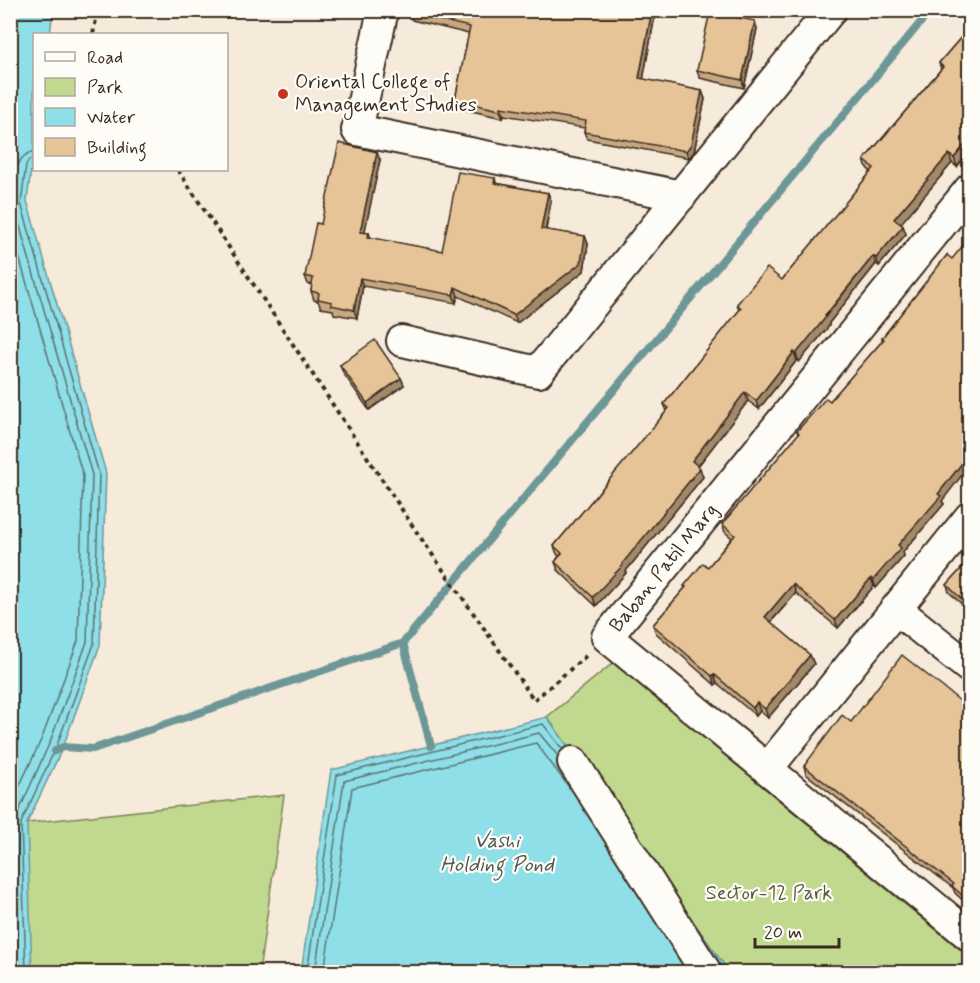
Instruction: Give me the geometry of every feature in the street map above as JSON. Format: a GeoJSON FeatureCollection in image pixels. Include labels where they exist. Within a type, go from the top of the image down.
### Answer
{"type":"FeatureCollection","features":[{"type":"Feature","properties":{"kind":"street"},"geometry":{"type":"LineString","coordinates":[[383,10],[357,130],[681,196]]}},
{"type":"Feature","properties":{"kind":"street"},"geometry":{"type":"LineString","coordinates":[[402,341],[538,372],[831,10]]}},
{"type":"Feature","properties":{"kind":"street","name":"Baban Patil Marg"},"geometry":{"type":"LineString","coordinates":[[969,189],[607,638],[969,936]]}},
{"type":"Feature","properties":{"kind":"street"},"geometry":{"type":"LineString","coordinates":[[767,770],[969,517]]}},
{"type":"Feature","properties":{"kind":"street"},"geometry":{"type":"LineString","coordinates":[[896,609],[969,668]]}},
{"type":"Feature","properties":{"kind":"street"},"geometry":{"type":"LineString","coordinates":[[573,762],[706,972]]}},
{"type":"Feature","properties":{"kind":"path"},"geometry":{"type":"LineString","coordinates":[[93,33],[98,10]]}},
{"type":"Feature","properties":{"kind":"path"},"geometry":{"type":"LineString","coordinates":[[179,171],[418,534],[534,700],[607,638]]}},
{"type":"Feature","properties":{"kind":"green space","name":"Sector-12 Park"},"geometry":{"type":"Polygon","coordinates":[[[613,663],[969,957],[969,972],[729,972],[547,717],[613,663]]]}},
{"type":"Feature","properties":{"kind":"green space"},"geometry":{"type":"Polygon","coordinates":[[[284,795],[259,972],[11,972],[11,823],[284,795]]]}},
{"type":"Feature","properties":{"kind":"water"},"geometry":{"type":"Polygon","coordinates":[[[10,11],[53,11],[50,33],[33,33],[33,154],[27,201],[106,473],[100,645],[63,747],[27,823],[32,972],[10,972],[10,11]]]}},
{"type":"Feature","properties":{"kind":"water","name":"Vashi Holding Pond"},"geometry":{"type":"Polygon","coordinates":[[[547,717],[729,972],[301,972],[331,770],[547,717]]]}},
{"type":"Feature","properties":{"kind":"building"},"geometry":{"type":"Polygon","coordinates":[[[409,10],[652,10],[639,78],[702,91],[691,145],[686,151],[584,132],[586,121],[501,107],[500,110],[455,100],[470,27],[409,13],[409,10]]]}},
{"type":"Feature","properties":{"kind":"building"},"geometry":{"type":"Polygon","coordinates":[[[710,12],[755,21],[742,80],[697,70],[710,12]]]}},
{"type":"Feature","properties":{"kind":"building"},"geometry":{"type":"Polygon","coordinates":[[[969,28],[969,140],[954,158],[949,154],[894,219],[903,226],[876,258],[873,256],[756,401],[745,392],[692,461],[700,468],[623,565],[593,597],[555,562],[562,553],[554,546],[669,408],[664,404],[741,308],[737,304],[767,268],[782,280],[874,168],[864,160],[943,67],[939,63],[969,28]]]}},
{"type":"Feature","properties":{"kind":"building"},"geometry":{"type":"Polygon","coordinates":[[[339,143],[377,152],[360,232],[369,233],[368,237],[442,251],[458,172],[495,178],[494,183],[548,193],[541,229],[585,236],[581,263],[514,315],[455,287],[453,295],[360,278],[354,310],[331,305],[332,302],[318,299],[319,293],[311,291],[313,278],[305,276],[316,223],[321,224],[339,143]]]}},
{"type":"Feature","properties":{"kind":"building"},"geometry":{"type":"Polygon","coordinates":[[[969,238],[969,454],[938,494],[941,496],[898,545],[901,548],[873,580],[871,578],[835,620],[793,584],[765,617],[810,655],[765,709],[757,702],[753,708],[653,625],[686,587],[684,586],[703,563],[708,567],[735,535],[722,524],[799,433],[797,431],[826,398],[830,401],[884,339],[882,338],[947,255],[952,259],[969,238]]]}},
{"type":"Feature","properties":{"kind":"building"},"geometry":{"type":"Polygon","coordinates":[[[375,340],[401,378],[367,403],[340,365],[375,340]]]}},
{"type":"Feature","properties":{"kind":"building"},"geometry":{"type":"Polygon","coordinates":[[[969,560],[969,606],[947,585],[969,560]]]}},
{"type":"Feature","properties":{"kind":"building"},"geometry":{"type":"Polygon","coordinates":[[[902,655],[969,708],[969,901],[952,886],[954,884],[804,766],[842,715],[851,722],[902,655]]]}},
{"type":"Feature","properties":{"kind":"waterway"},"geometry":{"type":"LineString","coordinates":[[55,751],[63,747],[93,749],[403,643],[931,10]]}},
{"type":"Feature","properties":{"kind":"waterway"},"geometry":{"type":"LineString","coordinates":[[403,643],[431,746]]}},
{"type":"Feature","properties":{"kind":"place","name":"Oriental College of Management Studies"},"geometry":{"type":"Point","coordinates":[283,94]}}]}
